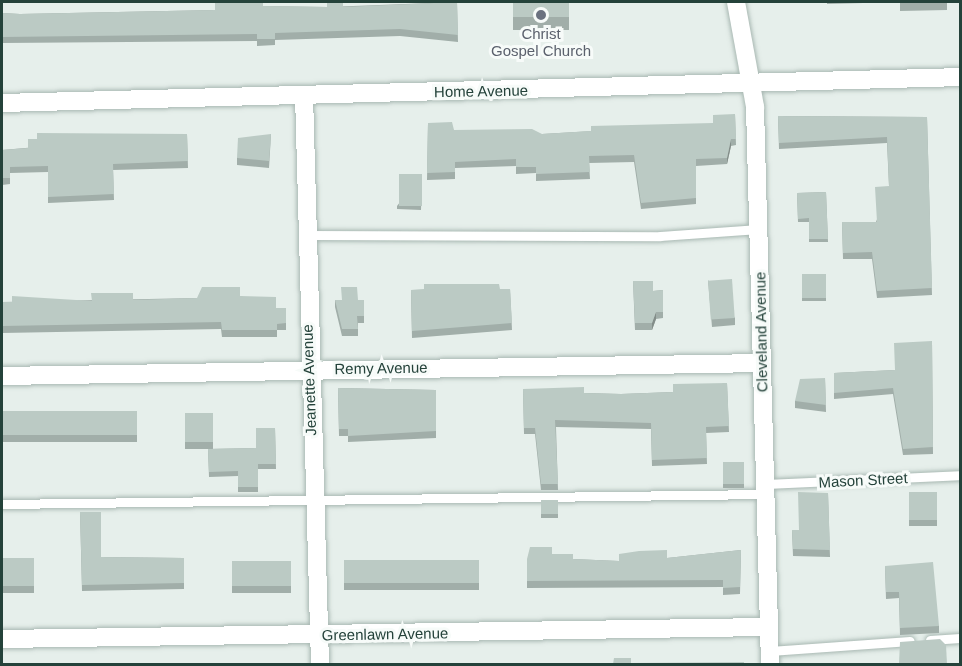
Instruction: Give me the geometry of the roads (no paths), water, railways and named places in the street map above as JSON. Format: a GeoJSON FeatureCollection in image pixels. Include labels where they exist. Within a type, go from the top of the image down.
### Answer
{"type":"FeatureCollection","features":[{"type":"Feature","properties":{"kind":"street","name":"Cleveland Avenue"},"geometry":{"type":"LineString","coordinates":[[736,2],[750,84],[759,229],[770,658]]}},
{"type":"Feature","properties":{"kind":"street","name":"Home Avenue"},"geometry":{"type":"LineString","coordinates":[[2,103],[960,77]]}},
{"type":"Feature","properties":{"kind":"street","name":"Jeanette Avenue"},"geometry":{"type":"LineString","coordinates":[[304,95],[308,369],[320,664]]}},
{"type":"Feature","properties":{"kind":"street","name":"Remy Avenue"},"geometry":{"type":"LineString","coordinates":[[2,376],[761,363]]}},
{"type":"Feature","properties":{"kind":"street","name":"Greenlawn Avenue"},"geometry":{"type":"LineString","coordinates":[[2,639],[319,636],[769,627]]}},
{"type":"Feature","properties":{"kind":"lane"},"geometry":{"type":"LineString","coordinates":[[305,236],[660,236],[759,229]]}},
{"type":"Feature","properties":{"kind":"lane","name":"Mason Street"},"geometry":{"type":"LineString","coordinates":[[2,504],[314,502],[765,489],[960,475]]}},
{"type":"Feature","properties":{"kind":"lane"},"geometry":{"type":"LineString","coordinates":[[770,658],[960,638]]}},
{"type":"Feature","properties":{"kind":"place","name":"Christ Gospel Church"},"geometry":{"type":"Point","coordinates":[541,15]}}]}
